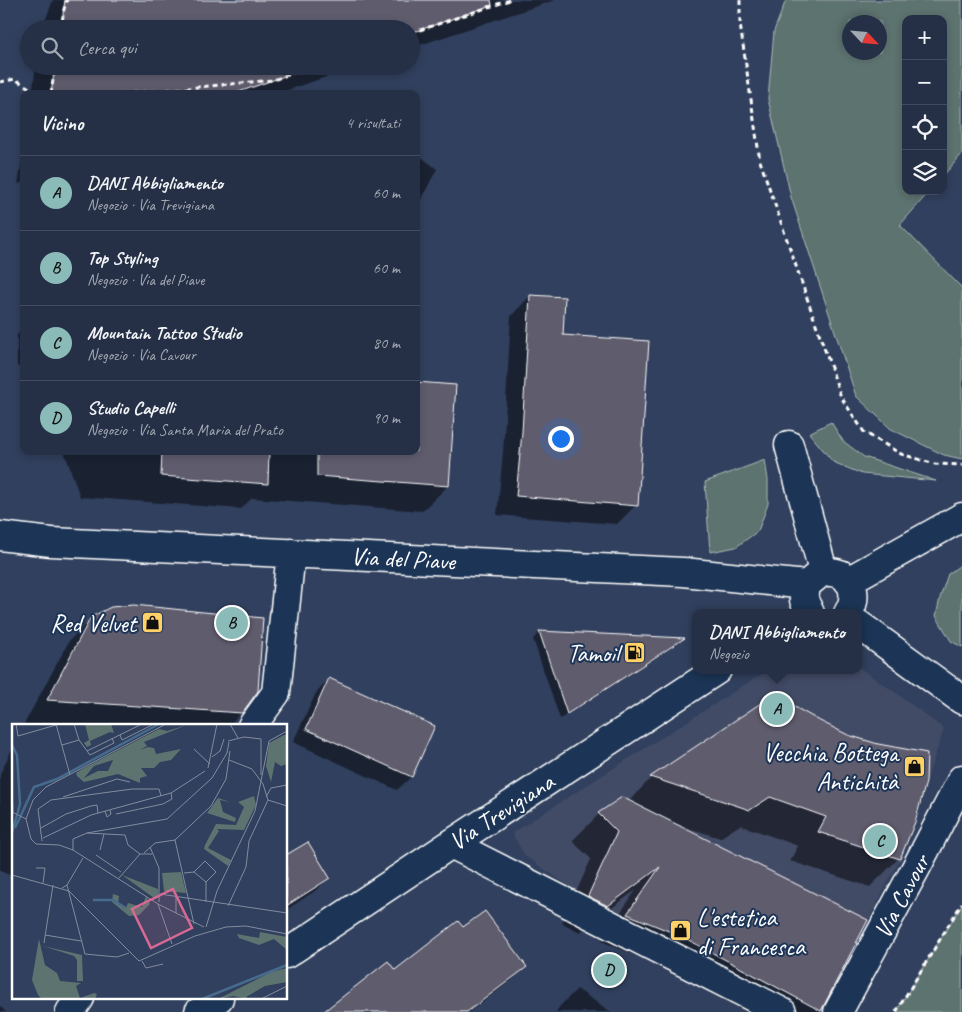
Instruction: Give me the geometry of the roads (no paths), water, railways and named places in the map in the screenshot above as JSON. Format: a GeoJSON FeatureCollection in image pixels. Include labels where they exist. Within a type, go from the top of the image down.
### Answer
{"type":"FeatureCollection","features":[{"type":"Feature","properties":{"kind":"street"},"geometry":{"type":"LineString","coordinates":[[789,445],[815,578],[804,600],[807,609]]}},
{"type":"Feature","properties":{"kind":"street"},"geometry":{"type":"LineString","coordinates":[[851,609],[854,598],[853,588],[848,581],[962,517]]}},
{"type":"Feature","properties":{"kind":"street","name":"Via del Piave"},"geometry":{"type":"LineString","coordinates":[[0,536],[51,542],[815,578],[840,574],[848,581]]}},
{"type":"Feature","properties":{"kind":"street"},"geometry":{"type":"LineString","coordinates":[[253,724],[276,693],[291,553]]}},
{"type":"Feature","properties":{"kind":"street"},"geometry":{"type":"LineString","coordinates":[[862,627],[962,700]]}},
{"type":"Feature","properties":{"kind":"street","name":"Via Trevigiana"},"geometry":{"type":"LineString","coordinates":[[288,953],[711,674]]}},
{"type":"Feature","properties":{"kind":"street","name":"Via Cavour"},"geometry":{"type":"LineString","coordinates":[[838,1012],[962,780]]}},
{"type":"Feature","properties":{"kind":"street"},"geometry":{"type":"LineString","coordinates":[[451,844],[782,1012]]}},
{"type":"Feature","properties":{"kind":"street"},"geometry":{"type":"LineString","coordinates":[[70,1012],[79,1000]]}},
{"type":"Feature","properties":{"kind":"street"},"geometry":{"type":"LineString","coordinates":[[199,1012],[216,1000]]}},
{"type":"Feature","properties":{"kind":"place","name":"Red Velvet"},"geometry":{"type":"Point","coordinates":[152,623]}},
{"type":"Feature","properties":{"kind":"place","name":"Top Styling"},"geometry":{"type":"Point","coordinates":[232,623]}},
{"type":"Feature","properties":{"kind":"place","name":"Tamoil"},"geometry":{"type":"Point","coordinates":[635,653]}},
{"type":"Feature","properties":{"kind":"place","name":"DANI Abbigliamento"},"geometry":{"type":"Point","coordinates":[777,709]}},
{"type":"Feature","properties":{"kind":"place","name":"Vecchia Bottega Antichità"},"geometry":{"type":"Point","coordinates":[914,766]}},
{"type":"Feature","properties":{"kind":"place","name":"Mountain Tattoo Studio"},"geometry":{"type":"Point","coordinates":[880,841]}},
{"type":"Feature","properties":{"kind":"place","name":"L'estetica di Francesca"},"geometry":{"type":"Point","coordinates":[681,931]}},
{"type":"Feature","properties":{"kind":"place","name":"Studio Capelli"},"geometry":{"type":"Point","coordinates":[609,970]}}]}
